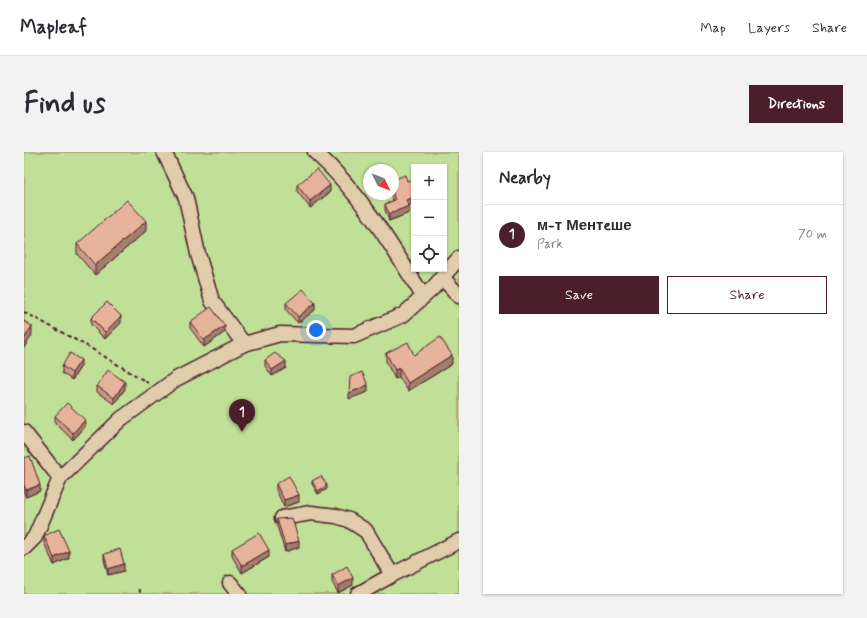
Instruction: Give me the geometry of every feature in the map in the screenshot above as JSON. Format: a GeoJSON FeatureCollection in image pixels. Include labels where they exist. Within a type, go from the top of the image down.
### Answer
{"type":"FeatureCollection","features":[{"type":"Feature","properties":{"kind":"street"},"geometry":{"type":"LineString","coordinates":[[164,152],[186,198],[198,254],[212,301],[244,344]]}},
{"type":"Feature","properties":{"kind":"street"},"geometry":{"type":"LineString","coordinates":[[315,152],[354,193],[395,251],[423,296]]}},
{"type":"Feature","properties":{"kind":"street"},"geometry":{"type":"LineString","coordinates":[[24,548],[35,537],[60,478],[121,419],[176,380],[244,344],[280,334],[354,336],[403,315],[433,288],[459,258]]}},
{"type":"Feature","properties":{"kind":"street"},"geometry":{"type":"LineString","coordinates":[[442,278],[459,296]]}},
{"type":"Feature","properties":{"kind":"street"},"geometry":{"type":"LineString","coordinates":[[24,432],[60,478]]}},
{"type":"Feature","properties":{"kind":"street"},"geometry":{"type":"LineString","coordinates":[[282,518],[311,512],[336,516],[349,520],[366,531],[392,574]]}},
{"type":"Feature","properties":{"kind":"street"},"geometry":{"type":"LineString","coordinates":[[358,594],[392,574],[459,541]]}},
{"type":"Feature","properties":{"kind":"path"},"geometry":{"type":"LineString","coordinates":[[24,312],[87,346],[161,391]]}},
{"type":"Feature","properties":{"kind":"path"},"geometry":{"type":"LineString","coordinates":[[139,589],[141,594]]}},
{"type":"Feature","properties":{"kind":"green space"},"geometry":{"type":"Polygon","coordinates":[[[24,152],[459,152],[459,594],[24,594],[24,152]]]}},
{"type":"Feature","properties":{"kind":"building"},"geometry":{"type":"Polygon","coordinates":[[[317,169],[330,185],[310,201],[297,185],[317,169]]]}},
{"type":"Feature","properties":{"kind":"building"},"geometry":{"type":"Polygon","coordinates":[[[405,175],[407,181],[411,179],[411,198],[406,200],[409,206],[389,214],[385,204],[399,200],[399,178],[405,175]]]}},
{"type":"Feature","properties":{"kind":"building"},"geometry":{"type":"Polygon","coordinates":[[[127,200],[146,221],[95,265],[77,244],[127,200]]]}},
{"type":"Feature","properties":{"kind":"building"},"geometry":{"type":"Polygon","coordinates":[[[303,289],[315,303],[298,317],[286,303],[303,289]]]}},
{"type":"Feature","properties":{"kind":"building"},"geometry":{"type":"Polygon","coordinates":[[[107,302],[121,316],[105,332],[91,318],[107,302]]]}},
{"type":"Feature","properties":{"kind":"building"},"geometry":{"type":"Polygon","coordinates":[[[211,307],[225,326],[204,340],[190,322],[211,307]]]}},
{"type":"Feature","properties":{"kind":"building"},"geometry":{"type":"Polygon","coordinates":[[[24,321],[32,326],[24,339],[24,321]]]}},
{"type":"Feature","properties":{"kind":"building"},"geometry":{"type":"Polygon","coordinates":[[[440,337],[452,355],[408,383],[399,368],[395,370],[386,353],[408,342],[414,355],[440,337]]]}},
{"type":"Feature","properties":{"kind":"building"},"geometry":{"type":"Polygon","coordinates":[[[70,353],[81,360],[72,373],[62,366],[70,353]]]}},
{"type":"Feature","properties":{"kind":"building"},"geometry":{"type":"Polygon","coordinates":[[[275,353],[286,361],[272,370],[265,360],[275,353]]]}},
{"type":"Feature","properties":{"kind":"building"},"geometry":{"type":"Polygon","coordinates":[[[108,370],[125,382],[114,398],[97,386],[108,370]]]}},
{"type":"Feature","properties":{"kind":"building"},"geometry":{"type":"Polygon","coordinates":[[[362,372],[368,385],[349,393],[350,377],[362,372]]]}},
{"type":"Feature","properties":{"kind":"building"},"geometry":{"type":"Polygon","coordinates":[[[67,403],[85,420],[73,433],[55,416],[67,403]]]}},
{"type":"Feature","properties":{"kind":"building"},"geometry":{"type":"Polygon","coordinates":[[[30,456],[40,485],[26,490],[24,485],[24,458],[30,456]]]}},
{"type":"Feature","properties":{"kind":"building"},"geometry":{"type":"Polygon","coordinates":[[[289,476],[299,495],[284,500],[276,484],[289,476]]]}},
{"type":"Feature","properties":{"kind":"building"},"geometry":{"type":"Polygon","coordinates":[[[321,476],[327,485],[318,491],[312,481],[321,476]]]}},
{"type":"Feature","properties":{"kind":"building"},"geometry":{"type":"Polygon","coordinates":[[[292,518],[299,541],[285,545],[277,519],[292,518]]]}},
{"type":"Feature","properties":{"kind":"building"},"geometry":{"type":"Polygon","coordinates":[[[59,529],[69,551],[54,558],[44,536],[59,529]]]}},
{"type":"Feature","properties":{"kind":"building"},"geometry":{"type":"Polygon","coordinates":[[[259,533],[269,550],[242,566],[232,549],[259,533]]]}},
{"type":"Feature","properties":{"kind":"building"},"geometry":{"type":"Polygon","coordinates":[[[120,549],[124,564],[108,569],[104,554],[120,549]]]}},
{"type":"Feature","properties":{"kind":"building"},"geometry":{"type":"Polygon","coordinates":[[[347,566],[353,578],[338,586],[332,575],[347,566]]]}},
{"type":"Feature","properties":{"kind":"place","name":"м-т Ментeше"},"geometry":{"type":"Point","coordinates":[242,432]}}]}
